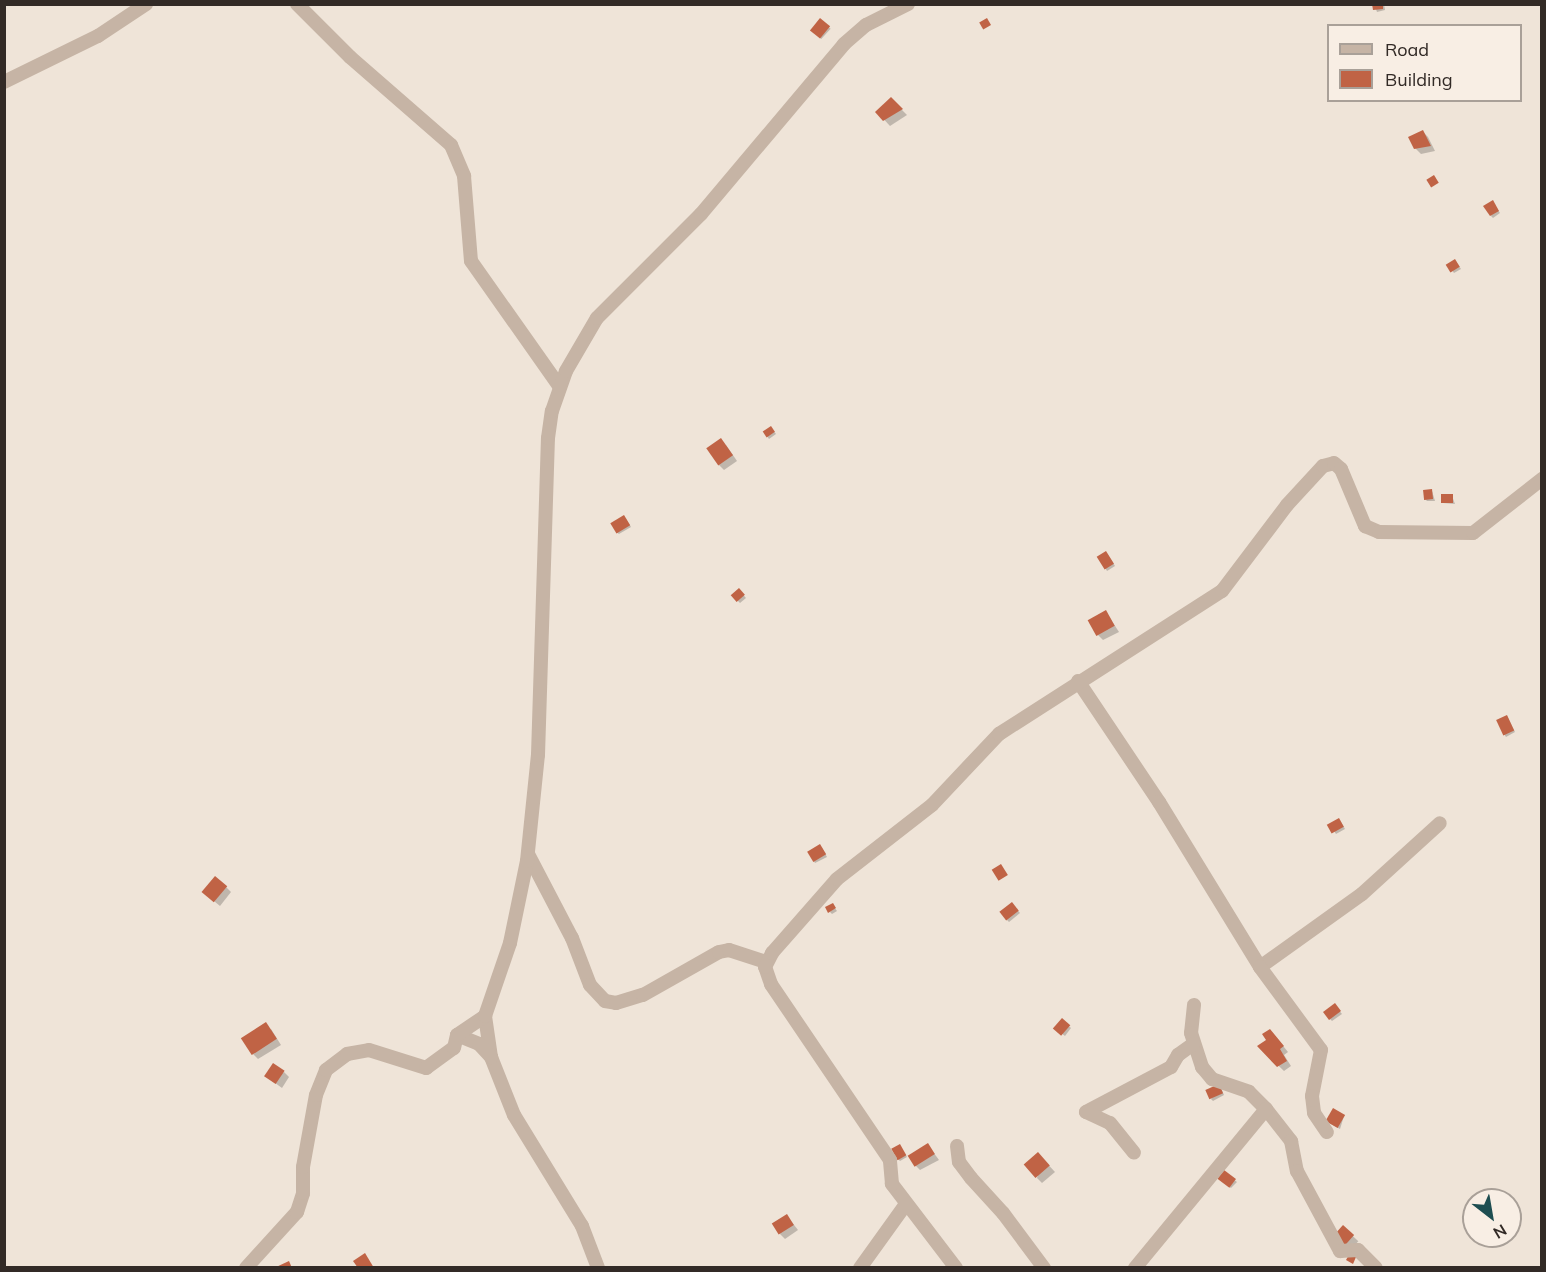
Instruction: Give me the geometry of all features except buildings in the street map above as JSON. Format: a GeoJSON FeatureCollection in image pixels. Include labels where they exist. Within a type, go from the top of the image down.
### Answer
{"type":"FeatureCollection","features":[{"type":"Feature","properties":{"kind":"street"},"geometry":{"type":"LineString","coordinates":[[4,82],[98,36],[146,4]]}},
{"type":"Feature","properties":{"kind":"street"},"geometry":{"type":"LineString","coordinates":[[297,4],[357,64],[451,145],[464,176],[471,261],[560,387]]}},
{"type":"Feature","properties":{"kind":"street"},"geometry":{"type":"LineString","coordinates":[[598,1268],[582,1226],[514,1115],[491,1057],[485,1016],[510,943],[528,854],[538,755],[548,438],[560,387],[597,318],[707,207],[824,65],[866,26],[908,4]]}},
{"type":"Feature","properties":{"kind":"street"},"geometry":{"type":"LineString","coordinates":[[766,962],[837,879],[932,806],[999,734],[1078,681],[1222,591],[1287,505],[1327,463],[1341,469],[1365,526],[1378,531],[1473,533],[1542,479]]}},
{"type":"Feature","properties":{"kind":"street"},"geometry":{"type":"LineString","coordinates":[[1078,681],[1154,794],[1260,967],[1321,1050],[1312,1096],[1314,1113],[1327,1132]]}},
{"type":"Feature","properties":{"kind":"street"},"geometry":{"type":"LineString","coordinates":[[1260,967],[1362,894],[1440,824]]}},
{"type":"Feature","properties":{"kind":"street"},"geometry":{"type":"LineString","coordinates":[[528,854],[572,938],[590,985],[605,1001],[616,1003],[643,995],[719,952],[729,950],[766,962]]}},
{"type":"Feature","properties":{"kind":"street"},"geometry":{"type":"LineString","coordinates":[[766,962],[771,984],[890,1160],[892,1184],[956,1268]]}},
{"type":"Feature","properties":{"kind":"street"},"geometry":{"type":"LineString","coordinates":[[1194,1005],[1193,1044],[1202,1067],[1212,1079],[1249,1092],[1266,1109],[1291,1141],[1297,1171],[1340,1251],[1358,1250],[1374,1267]]}},
{"type":"Feature","properties":{"kind":"street"},"geometry":{"type":"LineString","coordinates":[[246,1268],[297,1212],[303,1193],[303,1167],[316,1095],[326,1070],[347,1054],[369,1050],[426,1068],[454,1048],[458,1035],[485,1016]]}},
{"type":"Feature","properties":{"kind":"street"},"geometry":{"type":"LineString","coordinates":[[458,1035],[479,1044],[491,1057]]}},
{"type":"Feature","properties":{"kind":"street"},"geometry":{"type":"LineString","coordinates":[[1134,1154],[1110,1123],[1086,1112],[1171,1067],[1178,1055],[1193,1044]]}},
{"type":"Feature","properties":{"kind":"street"},"geometry":{"type":"LineString","coordinates":[[1135,1268],[1266,1109]]}},
{"type":"Feature","properties":{"kind":"street"},"geometry":{"type":"LineString","coordinates":[[957,1146],[959,1162],[1003,1213],[1044,1268]]}},
{"type":"Feature","properties":{"kind":"street"},"geometry":{"type":"LineString","coordinates":[[860,1268],[906,1204]]}}]}
